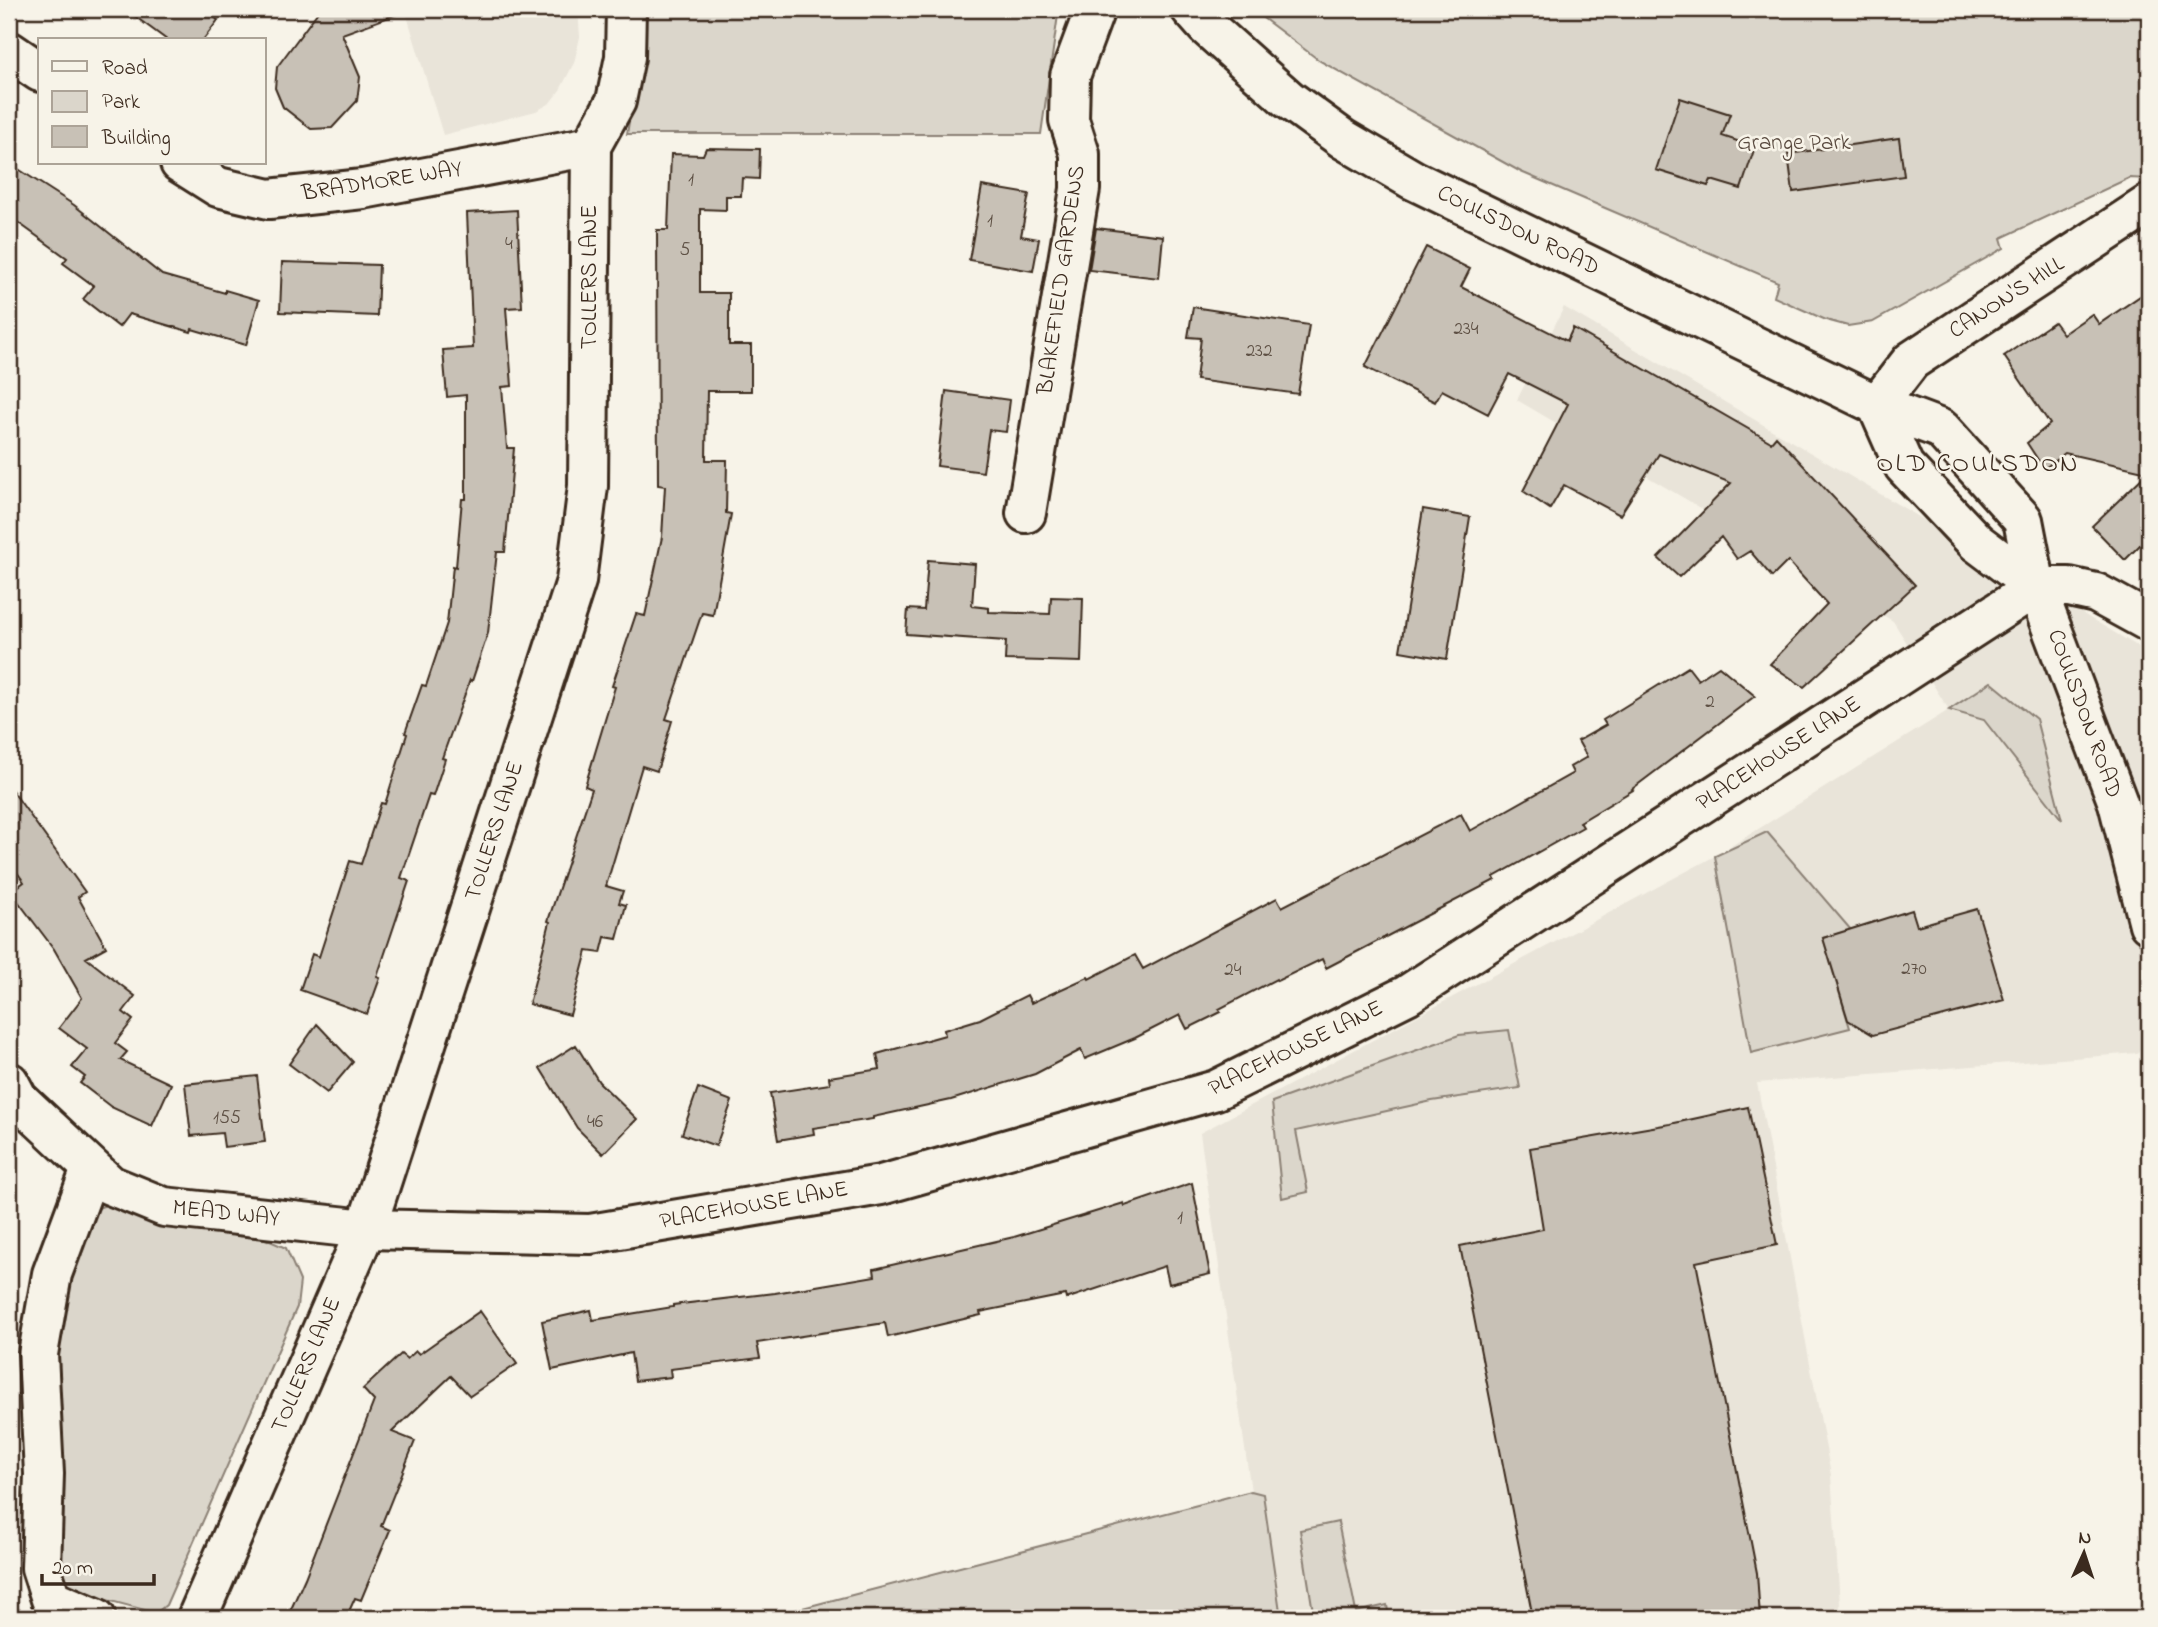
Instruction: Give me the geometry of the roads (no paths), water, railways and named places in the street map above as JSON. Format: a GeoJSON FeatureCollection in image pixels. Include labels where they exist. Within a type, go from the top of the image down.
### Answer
{"type":"FeatureCollection","features":[{"type":"Feature","properties":{"kind":"street","name":"TOLLERS LANE"},"geometry":{"type":"LineString","coordinates":[[197,1618],[366,1229],[576,581],[588,486],[591,146],[616,101],[625,57],[626,9]]}},
{"type":"Feature","properties":{"kind":"street","name":"BLAKEFIELD GARDENS"},"geometry":{"type":"LineString","coordinates":[[1026,513],[1080,189],[1080,154],[1069,120],[1070,76],[1095,9]]}},
{"type":"Feature","properties":{"kind":"street","name":"COULSDON ROAD"},"geometry":{"type":"LineString","coordinates":[[1191,9],[1206,26],[1288,99],[1343,139],[1413,180],[1877,405],[1941,429],[2023,520],[2036,587],[2118,803],[2149,923]]}},
{"type":"Feature","properties":{"kind":"street"},"geometry":{"type":"LineString","coordinates":[[9,51],[38,71]]}},
{"type":"Feature","properties":{"kind":"street","name":"BRADMORE WAY"},"geometry":{"type":"LineString","coordinates":[[182,164],[218,187],[269,199],[363,189],[591,146]]}},
{"type":"Feature","properties":{"kind":"street","name":"CANON'S HILL"},"geometry":{"type":"LineString","coordinates":[[1877,405],[1911,361],[2149,204]]}},
{"type":"Feature","properties":{"kind":"street"},"geometry":{"type":"LineString","coordinates":[[1877,405],[1905,466],[1976,542],[2036,587],[2070,587],[2096,593],[2149,622]]}},
{"type":"Feature","properties":{"kind":"street","name":"PLACEHOUSE LANE"},"geometry":{"type":"LineString","coordinates":[[366,1229],[590,1234],[603,1232],[881,1185],[1216,1090],[1407,995],[2036,587]]}},
{"type":"Feature","properties":{"kind":"street","name":"MEAD WAY"},"geometry":{"type":"LineString","coordinates":[[9,1082],[18,1099],[110,1185],[164,1207],[366,1229]]}},
{"type":"Feature","properties":{"kind":"street"},"geometry":{"type":"LineString","coordinates":[[92,1170],[52,1274],[38,1354],[44,1474],[41,1568],[51,1599],[96,1618]]}},
{"type":"Feature","properties":{"kind":"district","name":"OLD COULSDON"},"geometry":{"type":"Point","coordinates":[1978,465]}},
{"type":"Feature","properties":{"kind":"park label","name":"Grange Park"},"geometry":{"type":"Point","coordinates":[1794,143]}}]}
